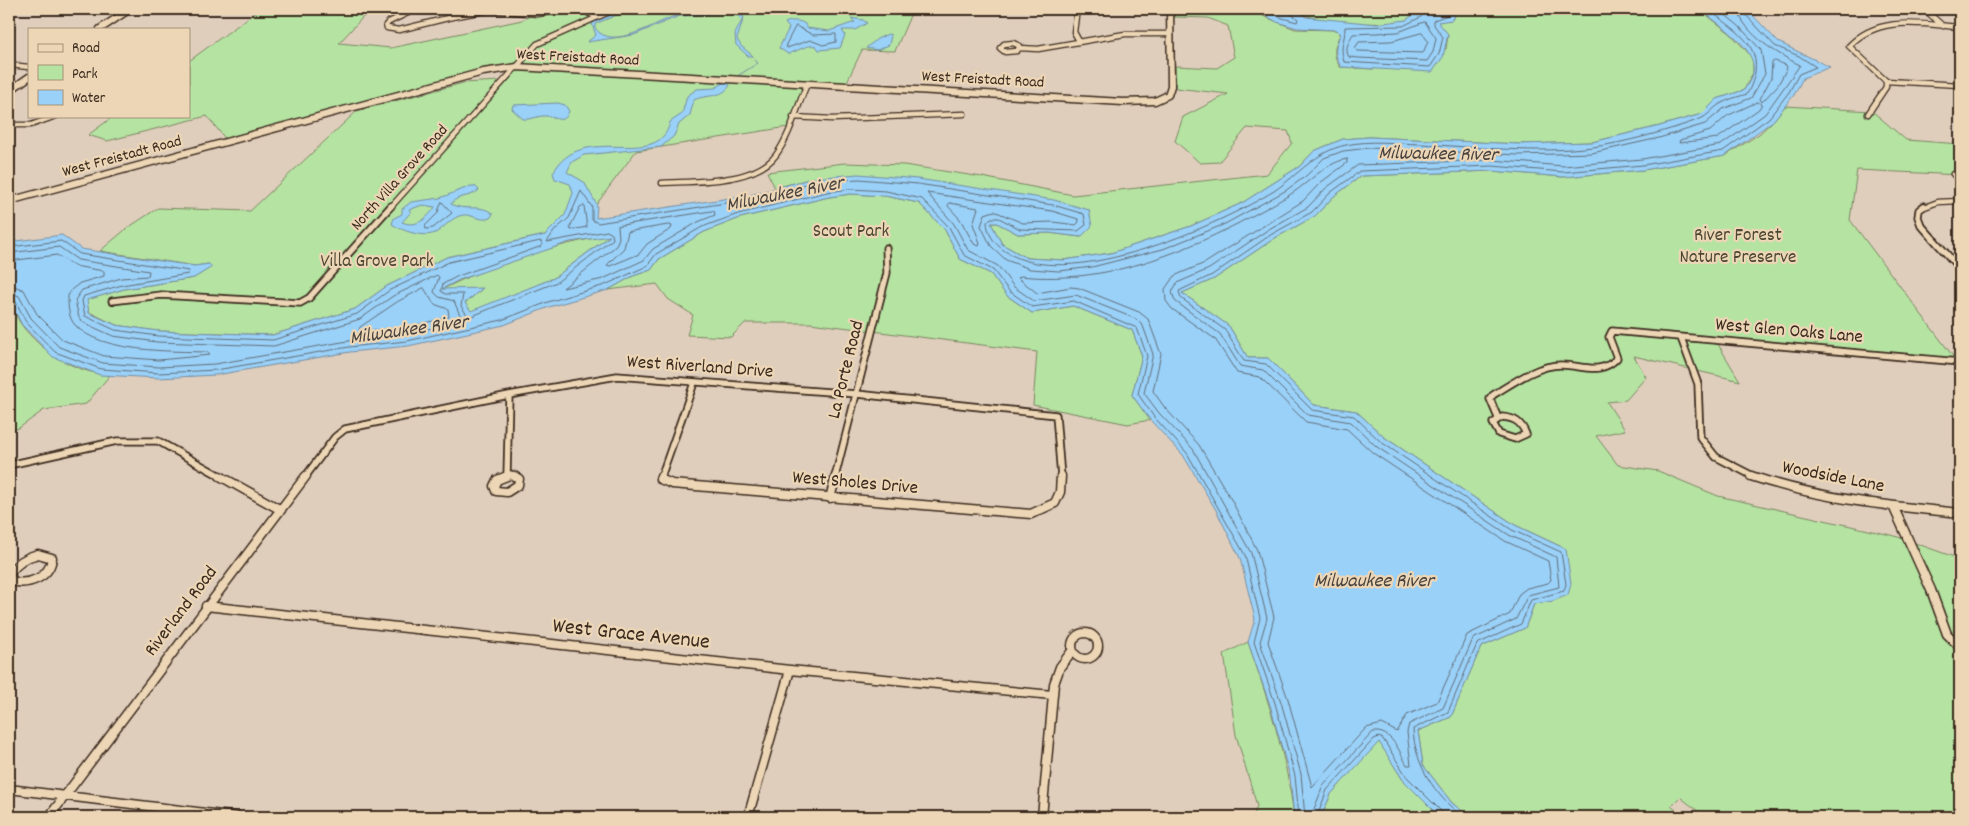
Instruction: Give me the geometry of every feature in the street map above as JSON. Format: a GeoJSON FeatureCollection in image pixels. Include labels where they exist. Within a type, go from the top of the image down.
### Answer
{"type":"FeatureCollection","features":[{"type":"Feature","properties":{"kind":"street"},"geometry":{"type":"LineString","coordinates":[[102,28],[130,9]]}},
{"type":"Feature","properties":{"kind":"street"},"geometry":{"type":"LineString","coordinates":[[416,9],[389,22],[386,25],[387,28],[399,30],[490,10],[538,14],[570,9],[582,10],[597,17]]}},
{"type":"Feature","properties":{"kind":"street"},"geometry":{"type":"LineString","coordinates":[[451,9],[452,17]]}},
{"type":"Feature","properties":{"kind":"street","name":"North Villa Grove Road"},"geometry":{"type":"LineString","coordinates":[[300,303],[309,298],[540,41],[616,9]]}},
{"type":"Feature","properties":{"kind":"street"},"geometry":{"type":"LineString","coordinates":[[966,9],[980,9]]}},
{"type":"Feature","properties":{"kind":"street"},"geometry":{"type":"LineString","coordinates":[[1077,9],[1074,32],[1079,41]]}},
{"type":"Feature","properties":{"kind":"street"},"geometry":{"type":"LineString","coordinates":[[1162,98],[1168,95],[1170,86],[1170,9]]}},
{"type":"Feature","properties":{"kind":"street"},"geometry":{"type":"LineString","coordinates":[[1780,9],[1783,13]]}},
{"type":"Feature","properties":{"kind":"street"},"geometry":{"type":"LineString","coordinates":[[1891,9],[1926,10],[1944,26]]}},
{"type":"Feature","properties":{"kind":"street"},"geometry":{"type":"LineString","coordinates":[[1960,27],[1885,26],[1860,34],[1849,46],[1886,81],[1960,85]]}},
{"type":"Feature","properties":{"kind":"street"},"geometry":{"type":"LineString","coordinates":[[1020,48],[1038,49],[1124,33],[1170,32]]}},
{"type":"Feature","properties":{"kind":"street"},"geometry":{"type":"LineString","coordinates":[[9,65],[28,67]]}},
{"type":"Feature","properties":{"kind":"street","name":"West Freistadt Road"},"geometry":{"type":"LineString","coordinates":[[9,201],[483,72],[517,67],[1123,102],[1145,102],[1162,98]]}},
{"type":"Feature","properties":{"kind":"street"},"geometry":{"type":"LineString","coordinates":[[9,90],[28,78]]}},
{"type":"Feature","properties":{"kind":"street"},"geometry":{"type":"LineString","coordinates":[[1868,114],[1886,87],[1886,81]]}},
{"type":"Feature","properties":{"kind":"street"},"geometry":{"type":"LineString","coordinates":[[662,183],[711,179],[758,171],[776,156],[807,84]]}},
{"type":"Feature","properties":{"kind":"street"},"geometry":{"type":"LineString","coordinates":[[793,117],[832,119],[964,114]]}},
{"type":"Feature","properties":{"kind":"street"},"geometry":{"type":"LineString","coordinates":[[9,125],[31,125],[50,118]]}},
{"type":"Feature","properties":{"kind":"street"},"geometry":{"type":"LineString","coordinates":[[1953,174],[1960,182]]}},
{"type":"Feature","properties":{"kind":"street"},"geometry":{"type":"LineString","coordinates":[[1960,202],[1935,202],[1924,205],[1919,210],[1918,218],[1921,226],[1960,269]]}},
{"type":"Feature","properties":{"kind":"street","name":"La Porte Road"},"geometry":{"type":"LineString","coordinates":[[830,498],[886,273],[886,248]]}},
{"type":"Feature","properties":{"kind":"street"},"geometry":{"type":"LineString","coordinates":[[112,301],[161,295],[300,303]]}},
{"type":"Feature","properties":{"kind":"street","name":"West Glen Oaks Lane"},"geometry":{"type":"LineString","coordinates":[[1498,418],[1490,399],[1493,395],[1550,366],[1605,368],[1613,364],[1617,358],[1609,334],[1616,331],[1957,362]]}},
{"type":"Feature","properties":{"kind":"street","name":"Woodside Lane"},"geometry":{"type":"LineString","coordinates":[[1681,338],[1698,385],[1699,436],[1708,450],[1720,461],[1766,481],[1818,495],[1960,513]]}},
{"type":"Feature","properties":{"kind":"street"},"geometry":{"type":"LineString","coordinates":[[1957,362],[1960,369]]}},
{"type":"Feature","properties":{"kind":"street","name":"West Riverland Drive"},"geometry":{"type":"LineString","coordinates":[[345,429],[509,395],[617,376],[857,394],[1056,415],[1062,487],[1057,501],[1048,509]]}},
{"type":"Feature","properties":{"kind":"street","name":"West Sholes Drive"},"geometry":{"type":"LineString","coordinates":[[694,383],[660,479],[672,484],[1031,514],[1048,509]]}},
{"type":"Feature","properties":{"kind":"street"},"geometry":{"type":"LineString","coordinates":[[507,475],[509,395]]}},
{"type":"Feature","properties":{"kind":"street"},"geometry":{"type":"LineString","coordinates":[[1508,417],[1518,421],[1525,427],[1526,434],[1514,439],[1499,434],[1493,423],[1498,418],[1508,417]]}},
{"type":"Feature","properties":{"kind":"street","name":"Riverland Road"},"geometry":{"type":"LineString","coordinates":[[49,817],[206,606],[335,437],[345,429]]}},
{"type":"Feature","properties":{"kind":"street"},"geometry":{"type":"LineString","coordinates":[[9,465],[108,443],[158,441],[281,510]]}},
{"type":"Feature","properties":{"kind":"street"},"geometry":{"type":"LineString","coordinates":[[1893,506],[1931,590],[1946,634],[1960,647]]}},
{"type":"Feature","properties":{"kind":"street"},"geometry":{"type":"LineString","coordinates":[[38,554],[44,554],[52,558],[51,566],[47,571],[28,582],[16,583],[12,581],[10,577],[11,568],[24,559],[38,554]]}},
{"type":"Feature","properties":{"kind":"street","name":"West Grace Avenue"},"geometry":{"type":"LineString","coordinates":[[206,606],[790,670],[1052,695]]}},
{"type":"Feature","properties":{"kind":"street"},"geometry":{"type":"LineString","coordinates":[[1042,817],[1052,695],[1060,667],[1072,651]]}},
{"type":"Feature","properties":{"kind":"street"},"geometry":{"type":"LineString","coordinates":[[748,817],[790,670]]}},
{"type":"Feature","properties":{"kind":"street"},"geometry":{"type":"LineString","coordinates":[[9,789],[238,817]]}},
{"type":"Feature","properties":{"kind":"green space","name":"Villa Grove Park"},"geometry":{"type":"Polygon","coordinates":[[[260,9],[375,9],[363,17],[339,43],[391,48],[522,20],[534,14],[486,9],[913,9],[895,51],[862,50],[845,86],[807,84],[788,127],[636,151],[584,221],[554,233],[447,257],[387,286],[355,309],[273,335],[158,331],[116,325],[89,312],[86,300],[124,289],[194,278],[211,267],[209,264],[195,266],[100,251],[126,229],[158,208],[250,211],[357,111],[463,83],[500,81],[309,294],[299,300],[157,293],[300,303],[309,298],[516,68],[499,69],[227,141],[207,116],[107,141],[88,135],[111,118],[190,118],[190,60],[260,9]]]}},
{"type":"Feature","properties":{"kind":"green space"},"geometry":{"type":"Polygon","coordinates":[[[1174,9],[1252,9],[1261,12],[1263,16],[1295,29],[1336,30],[1340,34],[1335,47],[1335,55],[1340,67],[1372,69],[1446,49],[1448,35],[1437,21],[1452,20],[1457,9],[1699,9],[1731,34],[1753,58],[1753,73],[1744,90],[1717,99],[1702,114],[1592,142],[1519,144],[1369,137],[1343,139],[1314,151],[1300,166],[1242,203],[1191,226],[1111,253],[1064,260],[1027,258],[1002,244],[991,223],[997,223],[1018,234],[1049,233],[1081,237],[813,178],[775,188],[767,172],[845,163],[904,165],[982,177],[1073,195],[1267,174],[1292,143],[1288,131],[1247,128],[1219,162],[1200,163],[1175,141],[1183,117],[1228,94],[1176,88],[1175,66],[1217,68],[1234,57],[1228,26],[1208,18],[1174,17],[1174,9]]]}},
{"type":"Feature","properties":{"kind":"green space"},"geometry":{"type":"Polygon","coordinates":[[[1293,9],[1422,9],[1406,20],[1365,23],[1314,18],[1293,9]]]}},
{"type":"Feature","properties":{"kind":"green space","name":"River Forest Nature Preserve"},"geometry":{"type":"Polygon","coordinates":[[[1785,106],[1872,111],[1906,140],[1960,144],[1960,175],[1857,170],[1850,220],[1955,359],[1715,339],[1740,381],[1634,356],[1646,377],[1626,400],[1607,402],[1625,430],[1596,436],[1618,465],[1658,471],[1718,496],[1895,536],[1960,559],[1960,817],[1721,817],[1719,813],[1698,811],[1680,797],[1671,806],[1684,817],[1470,817],[1452,803],[1423,765],[1418,731],[1451,717],[1481,647],[1525,628],[1534,604],[1553,601],[1566,549],[1515,525],[1384,437],[1356,411],[1314,405],[1268,358],[1248,358],[1229,326],[1182,293],[1214,279],[1275,238],[1315,216],[1333,197],[1361,176],[1492,171],[1563,177],[1643,170],[1725,156],[1759,134],[1785,106]]]}},
{"type":"Feature","properties":{"kind":"green space","name":"Scout Park"},"geometry":{"type":"Polygon","coordinates":[[[851,194],[885,196],[919,203],[945,230],[960,259],[991,274],[1006,295],[1032,313],[1073,306],[1132,330],[1142,356],[1132,395],[1150,420],[1128,424],[1033,405],[1037,352],[810,323],[745,323],[731,337],[687,335],[693,315],[668,299],[657,284],[608,290],[633,276],[651,270],[659,259],[704,232],[740,218],[829,197],[851,194]]]}},
{"type":"Feature","properties":{"kind":"green space"},"geometry":{"type":"Polygon","coordinates":[[[611,235],[554,278],[471,312],[465,303],[482,289],[441,290],[482,271],[524,256],[567,244],[611,235]]]}},
{"type":"Feature","properties":{"kind":"green space"},"geometry":{"type":"Polygon","coordinates":[[[9,300],[21,324],[49,352],[85,370],[110,375],[86,404],[44,410],[19,428],[9,431],[9,300]]]}},
{"type":"Feature","properties":{"kind":"green space"},"geometry":{"type":"Polygon","coordinates":[[[1248,642],[1282,751],[1294,817],[1253,817],[1257,806],[1236,735],[1224,654],[1248,642]]]}},
{"type":"Feature","properties":{"kind":"green space"},"geometry":{"type":"Polygon","coordinates":[[[1379,741],[1403,780],[1440,817],[1321,817],[1331,794],[1379,741]]]}},
{"type":"Feature","properties":{"kind":"water"},"geometry":{"type":"Polygon","coordinates":[[[647,9],[624,12],[595,24],[595,28],[603,35],[612,37],[623,36],[646,29],[675,16],[710,12],[727,13],[679,16],[634,35],[587,42],[596,35],[592,24],[597,20],[618,12],[647,9]]]}},
{"type":"Feature","properties":{"kind":"water"},"geometry":{"type":"Polygon","coordinates":[[[1253,9],[1293,9],[1306,17],[1377,24],[1406,20],[1422,9],[1457,9],[1452,20],[1438,22],[1448,34],[1443,57],[1432,72],[1341,67],[1336,51],[1341,34],[1336,30],[1297,28],[1277,22],[1253,9]]]}},
{"type":"Feature","properties":{"kind":"water","name":"Milwaukee River"},"geometry":{"type":"Polygon","coordinates":[[[1699,9],[1747,9],[1778,42],[1830,67],[1803,78],[1794,95],[1773,121],[1725,156],[1643,170],[1563,177],[1492,171],[1361,176],[1333,197],[1315,216],[1275,238],[1214,279],[1182,293],[1229,326],[1248,358],[1268,358],[1314,405],[1356,411],[1384,437],[1515,525],[1566,549],[1571,584],[1568,595],[1553,601],[1534,604],[1525,628],[1481,647],[1451,717],[1418,731],[1423,765],[1452,803],[1470,817],[1440,817],[1403,780],[1379,742],[1331,794],[1321,817],[1294,817],[1290,777],[1270,705],[1248,642],[1255,619],[1240,558],[1216,510],[1183,455],[1150,420],[1132,395],[1142,356],[1132,330],[1073,306],[1032,313],[1006,295],[991,274],[960,259],[945,230],[919,203],[885,196],[851,194],[829,197],[740,218],[704,232],[659,259],[651,270],[633,276],[608,290],[549,307],[504,325],[408,346],[350,352],[216,375],[159,378],[100,375],[53,357],[22,325],[9,300],[9,242],[62,235],[81,249],[194,266],[209,264],[212,267],[194,278],[124,289],[87,300],[89,313],[116,325],[158,331],[273,335],[355,309],[387,286],[447,257],[545,235],[565,215],[573,193],[570,184],[555,179],[553,173],[566,157],[582,149],[651,144],[663,137],[670,122],[682,114],[687,96],[697,89],[715,88],[725,82],[730,85],[723,92],[694,100],[690,115],[679,124],[674,136],[661,147],[584,155],[572,162],[567,172],[584,182],[597,205],[596,218],[750,195],[813,178],[858,174],[918,179],[1054,200],[1089,210],[1092,226],[1081,237],[1049,233],[1018,234],[997,223],[991,223],[1002,244],[1027,258],[1064,260],[1111,253],[1191,226],[1242,203],[1300,166],[1314,151],[1343,139],[1369,137],[1519,144],[1592,142],[1702,114],[1717,99],[1744,90],[1751,79],[1753,63],[1743,45],[1734,36],[1699,9]],[[610,236],[570,242],[459,280],[442,289],[483,288],[465,303],[471,311],[554,278],[610,236]]]}},
{"type":"Feature","properties":{"kind":"water"},"geometry":{"type":"Polygon","coordinates":[[[738,15],[744,17],[737,39],[741,46],[753,56],[748,56],[736,45],[735,34],[742,20],[738,15]]]}},
{"type":"Feature","properties":{"kind":"water"},"geometry":{"type":"Polygon","coordinates":[[[851,18],[863,20],[867,23],[855,30],[842,30],[845,35],[840,48],[819,50],[816,46],[809,46],[788,54],[779,48],[789,28],[785,23],[798,21],[805,24],[807,28],[829,31],[855,22],[851,18]]]}},
{"type":"Feature","properties":{"kind":"water"},"geometry":{"type":"Polygon","coordinates":[[[888,34],[891,35],[889,45],[877,50],[866,48],[877,39],[888,34]]]}},
{"type":"Feature","properties":{"kind":"water"},"geometry":{"type":"Polygon","coordinates":[[[558,103],[565,105],[569,111],[567,116],[562,119],[544,116],[523,119],[512,109],[513,105],[558,103]]]}},
{"type":"Feature","properties":{"kind":"water"},"geometry":{"type":"Polygon","coordinates":[[[475,186],[479,190],[476,193],[456,199],[451,204],[484,209],[493,214],[490,218],[486,219],[467,215],[459,216],[437,232],[427,235],[408,231],[392,224],[394,218],[402,214],[402,209],[411,202],[440,198],[475,186]],[[422,205],[409,210],[411,212],[402,222],[412,224],[421,221],[435,207],[422,205]]]}},
{"type":"Feature","properties":{"kind":"waterway"},"geometry":{"type":"LineString","coordinates":[[739,75],[758,63],[754,59]]}}]}
